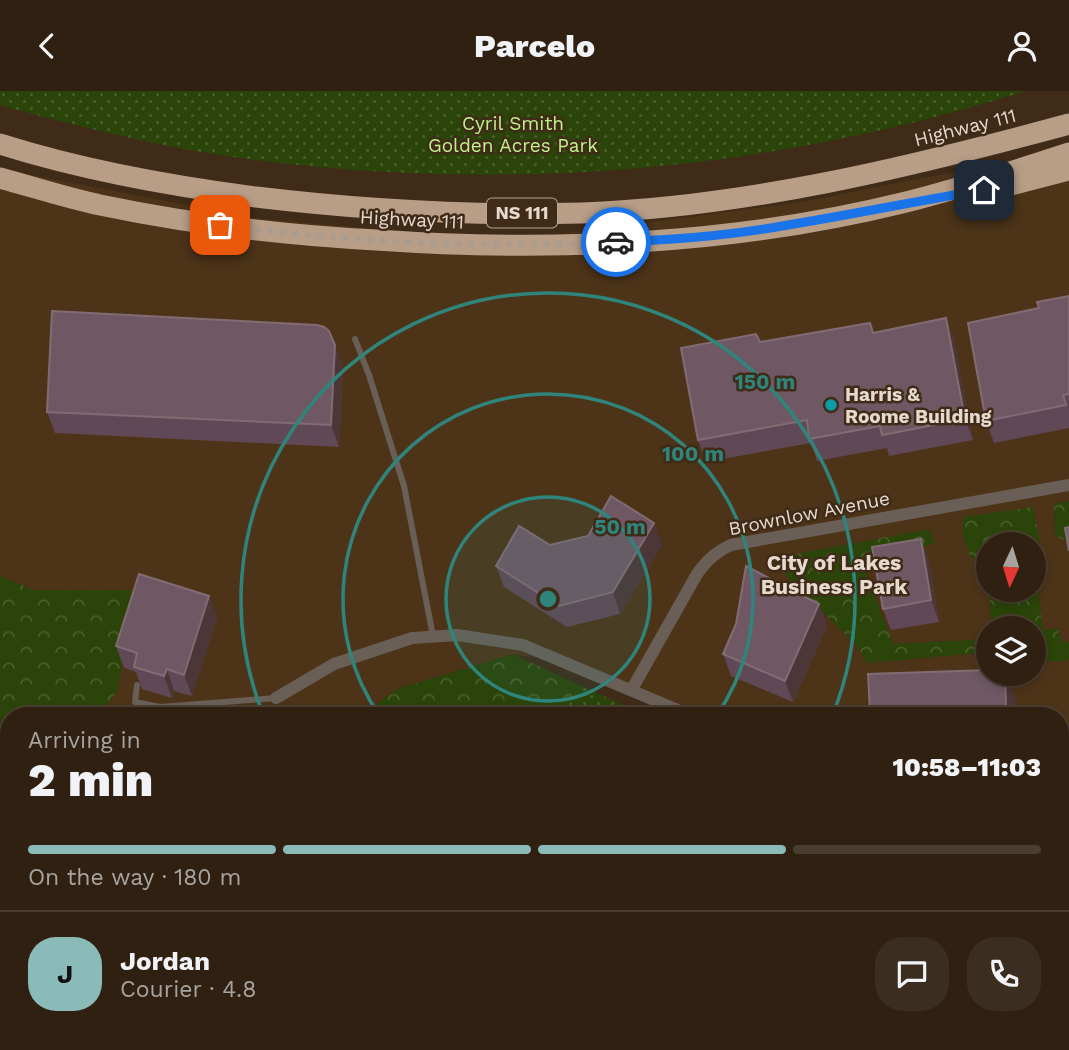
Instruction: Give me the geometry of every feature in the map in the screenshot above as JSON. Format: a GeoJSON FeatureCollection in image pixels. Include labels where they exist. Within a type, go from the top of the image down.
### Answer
{"type":"FeatureCollection","features":[{"type":"Feature","properties":{"kind":"highway","name":"Highway 111"},"geometry":{"type":"LineString","coordinates":[[0,144],[106,171],[210,191],[397,211],[583,213],[765,193],[901,166],[1043,131],[1069,122]]}},
{"type":"Feature","properties":{"kind":"highway","name":"Highway 111"},"geometry":{"type":"LineString","coordinates":[[0,178],[99,205],[293,235],[439,244],[534,246],[702,237],[781,227],[902,203],[1069,153]]}},
{"type":"Feature","properties":{"kind":"highway"},"geometry":{"type":"LineString","coordinates":[[902,203],[1000,188],[1069,170]]}},
{"type":"Feature","properties":{"kind":"street","name":"Brownlow Avenue"},"geometry":{"type":"LineString","coordinates":[[632,689],[705,561],[719,550],[731,545],[1069,485]]}},
{"type":"Feature","properties":{"kind":"street"},"geometry":{"type":"LineString","coordinates":[[276,698],[334,664],[412,638],[457,635],[523,645],[672,707]]}},
{"type":"Feature","properties":{"kind":"lane"},"geometry":{"type":"LineString","coordinates":[[355,339],[404,485],[433,636]]}},
{"type":"Feature","properties":{"kind":"lane"},"geometry":{"type":"LineString","coordinates":[[137,685],[135,702],[160,706],[276,698]]}},
{"type":"Feature","properties":{"kind":"shaded area"},"geometry":{"type":"Polygon","coordinates":[[[1069,147],[1069,501],[1054,504],[1055,535],[1069,543],[1069,642],[1062,642],[1046,633],[1046,616],[1041,616],[1039,602],[1046,602],[1046,532],[1002,532],[964,518],[976,538],[976,602],[990,602],[990,616],[976,616],[976,640],[893,644],[864,566],[935,543],[855,544],[770,559],[857,646],[867,663],[976,653],[976,686],[1046,686],[1046,659],[1055,662],[1069,660],[1069,707],[682,707],[591,667],[513,654],[397,689],[372,707],[106,707],[118,690],[132,591],[33,590],[0,576],[0,169],[254,218],[506,241],[802,202],[1069,147]]]}},
{"type":"Feature","properties":{"kind":"green space","name":"Cyril Smith Golden Acres Park"},"geometry":{"type":"Polygon","coordinates":[[[0,91],[1026,91],[932,118],[743,156],[649,167],[457,175],[361,170],[199,152],[104,132],[0,105],[0,91]]]}},
{"type":"Feature","properties":{"kind":"green space"},"geometry":{"type":"Polygon","coordinates":[[[1069,501],[1069,543],[1055,535],[1054,504],[1069,501]]]}},
{"type":"Feature","properties":{"kind":"green space"},"geometry":{"type":"Polygon","coordinates":[[[1033,507],[1038,532],[976,532],[976,559],[971,558],[962,533],[964,517],[1033,507]]]}},
{"type":"Feature","properties":{"kind":"green space"},"geometry":{"type":"Polygon","coordinates":[[[929,529],[935,543],[864,567],[893,644],[976,640],[976,653],[867,663],[857,646],[770,559],[929,529]]]}},
{"type":"Feature","properties":{"kind":"green space"},"geometry":{"type":"Polygon","coordinates":[[[0,576],[33,590],[132,590],[118,690],[106,707],[0,707],[0,576]]]}},
{"type":"Feature","properties":{"kind":"green space"},"geometry":{"type":"Polygon","coordinates":[[[990,602],[1040,602],[1041,616],[990,616],[990,602]]]}},
{"type":"Feature","properties":{"kind":"green space"},"geometry":{"type":"Polygon","coordinates":[[[1057,628],[1062,642],[1069,642],[1069,660],[1055,662],[1046,659],[1046,630],[1057,628]]]}},
{"type":"Feature","properties":{"kind":"green space"},"geometry":{"type":"Polygon","coordinates":[[[513,654],[577,684],[568,707],[372,707],[397,689],[513,654]]]}},
{"type":"Feature","properties":{"kind":"green space"},"geometry":{"type":"Polygon","coordinates":[[[577,684],[627,707],[568,707],[577,684]]]}},
{"type":"Feature","properties":{"kind":"building"},"geometry":{"type":"Polygon","coordinates":[[[1069,296],[1069,394],[1063,395],[1066,405],[986,421],[968,323],[1039,308],[1037,302],[1069,296]]]}},
{"type":"Feature","properties":{"kind":"building"},"geometry":{"type":"Polygon","coordinates":[[[52,311],[324,327],[329,331],[335,345],[331,425],[47,412],[52,311]]]}},
{"type":"Feature","properties":{"kind":"building","name":"Harris & Roome Building"},"geometry":{"type":"Polygon","coordinates":[[[946,318],[965,419],[882,435],[880,426],[809,439],[807,420],[698,440],[681,348],[756,334],[760,342],[870,323],[873,333],[946,318]]]}},
{"type":"Feature","properties":{"kind":"building"},"geometry":{"type":"Polygon","coordinates":[[[611,496],[654,523],[613,592],[559,606],[496,566],[519,526],[550,545],[588,536],[611,496]]]}},
{"type":"Feature","properties":{"kind":"building"},"geometry":{"type":"Polygon","coordinates":[[[1069,527],[1069,551],[1065,528],[1069,527]]]}},
{"type":"Feature","properties":{"kind":"building"},"geometry":{"type":"Polygon","coordinates":[[[921,539],[931,600],[883,609],[872,547],[921,539]]]}},
{"type":"Feature","properties":{"kind":"building"},"geometry":{"type":"Polygon","coordinates":[[[746,566],[819,604],[785,681],[723,654],[736,624],[746,566]]]}},
{"type":"Feature","properties":{"kind":"building"},"geometry":{"type":"Polygon","coordinates":[[[139,574],[209,596],[184,675],[167,669],[164,676],[134,667],[137,653],[116,646],[139,574]]]}},
{"type":"Feature","properties":{"kind":"building"},"geometry":{"type":"Polygon","coordinates":[[[976,670],[976,686],[1005,686],[1006,707],[870,707],[868,674],[976,670]]]}},
{"type":"Feature","properties":{"kind":"way so far"},"geometry":{"type":"LineString","coordinates":[[220,225],[293,235],[439,244],[534,246],[616,242]]}},
{"type":"Feature","properties":{"kind":"place","name":"Harris & Roome Building"},"geometry":{"type":"Point","coordinates":[831,405]}},
{"type":"Feature","properties":{"kind":"district","name":"City of Lakes Business Park"},"geometry":{"type":"Point","coordinates":[834,575]}},
{"type":"Feature","properties":{"kind":"route"},"geometry":{"type":"LineString","coordinates":[[616,242],[702,237],[781,227],[984,190]]}}]}
